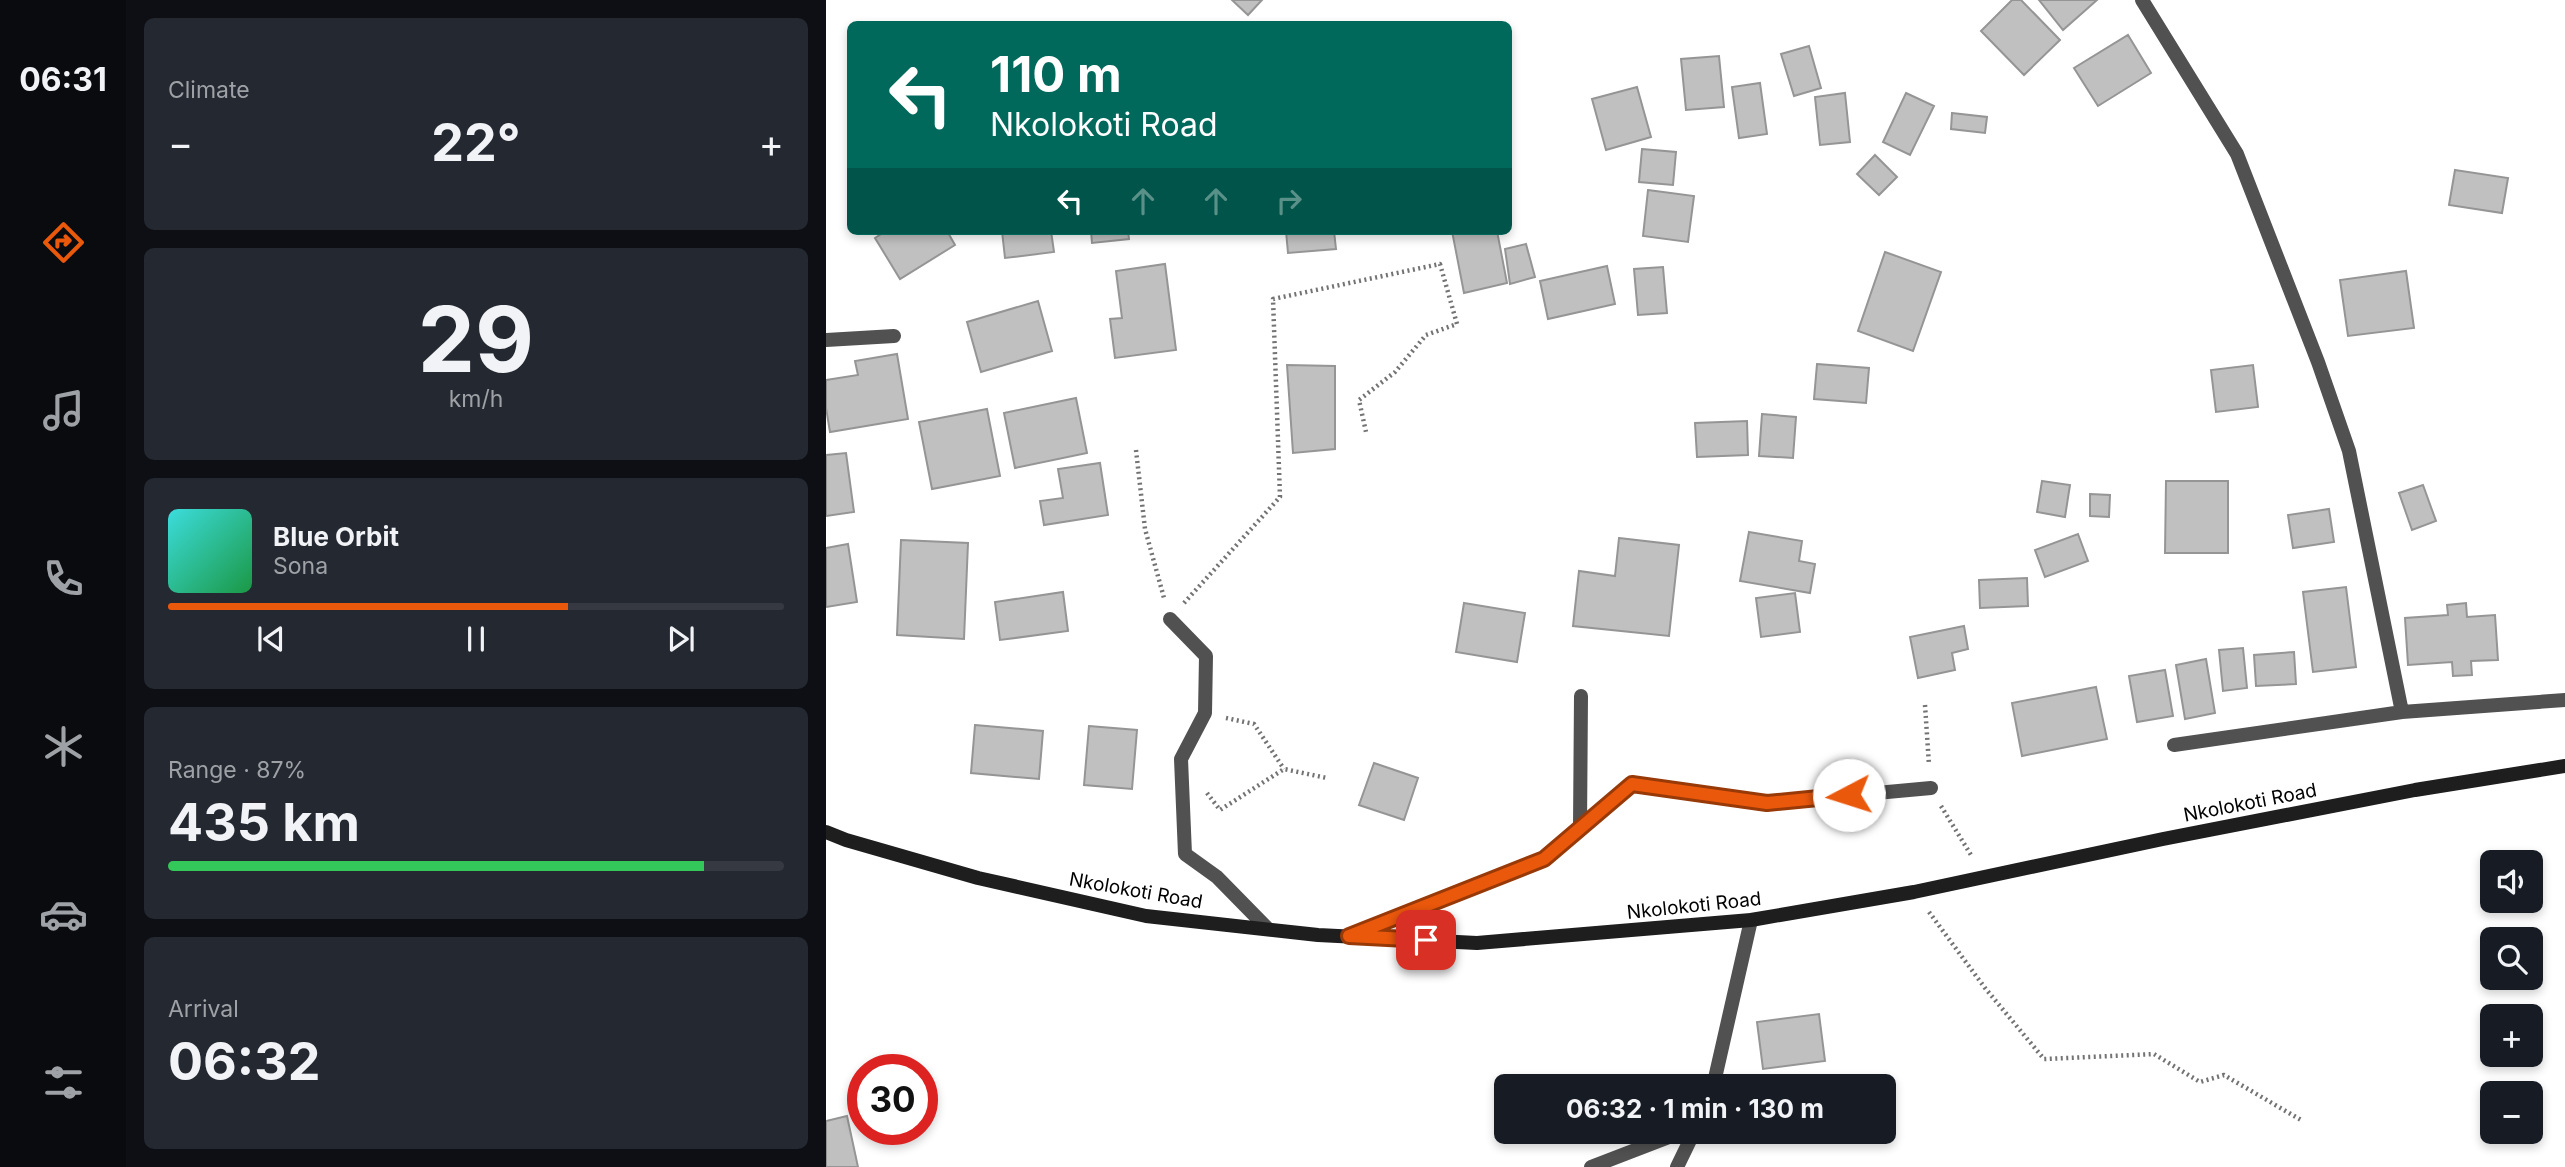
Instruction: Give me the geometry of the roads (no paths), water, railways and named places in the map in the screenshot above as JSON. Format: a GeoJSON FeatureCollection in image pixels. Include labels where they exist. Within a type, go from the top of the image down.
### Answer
{"type":"FeatureCollection","features":[{"type":"Feature","properties":{"kind":"main road","name":"Nkolokoti Road"},"geometry":{"type":"LineString","coordinates":[[826,832],[978,878],[1146,916],[1349,936],[1477,943],[1751,920],[1914,892],[2163,839],[2415,790],[2565,766]]}},
{"type":"Feature","properties":{"kind":"street"},"geometry":{"type":"LineString","coordinates":[[2142,0],[2237,154],[2318,362],[2349,451],[2402,712]]}},
{"type":"Feature","properties":{"kind":"street"},"geometry":{"type":"LineString","coordinates":[[826,340],[894,336]]}},
{"type":"Feature","properties":{"kind":"street"},"geometry":{"type":"LineString","coordinates":[[1170,619],[1206,656],[1205,713],[1181,759],[1185,855],[1217,877],[1268,929]]}},
{"type":"Feature","properties":{"kind":"street"},"geometry":{"type":"LineString","coordinates":[[1580,827],[1581,696]]}},
{"type":"Feature","properties":{"kind":"street"},"geometry":{"type":"LineString","coordinates":[[2174,744],[2402,712],[2565,700]]}},
{"type":"Feature","properties":{"kind":"street"},"geometry":{"type":"LineString","coordinates":[[1349,936],[1544,859],[1632,784],[1767,803],[1931,788]]}},
{"type":"Feature","properties":{"kind":"street"},"geometry":{"type":"LineString","coordinates":[[1716,1074],[1751,920]]}},
{"type":"Feature","properties":{"kind":"street"},"geometry":{"type":"LineString","coordinates":[[1591,1167],[1651,1144]]}},
{"type":"Feature","properties":{"kind":"street"},"geometry":{"type":"LineString","coordinates":[[1678,1167],[1689,1144]]}}]}
